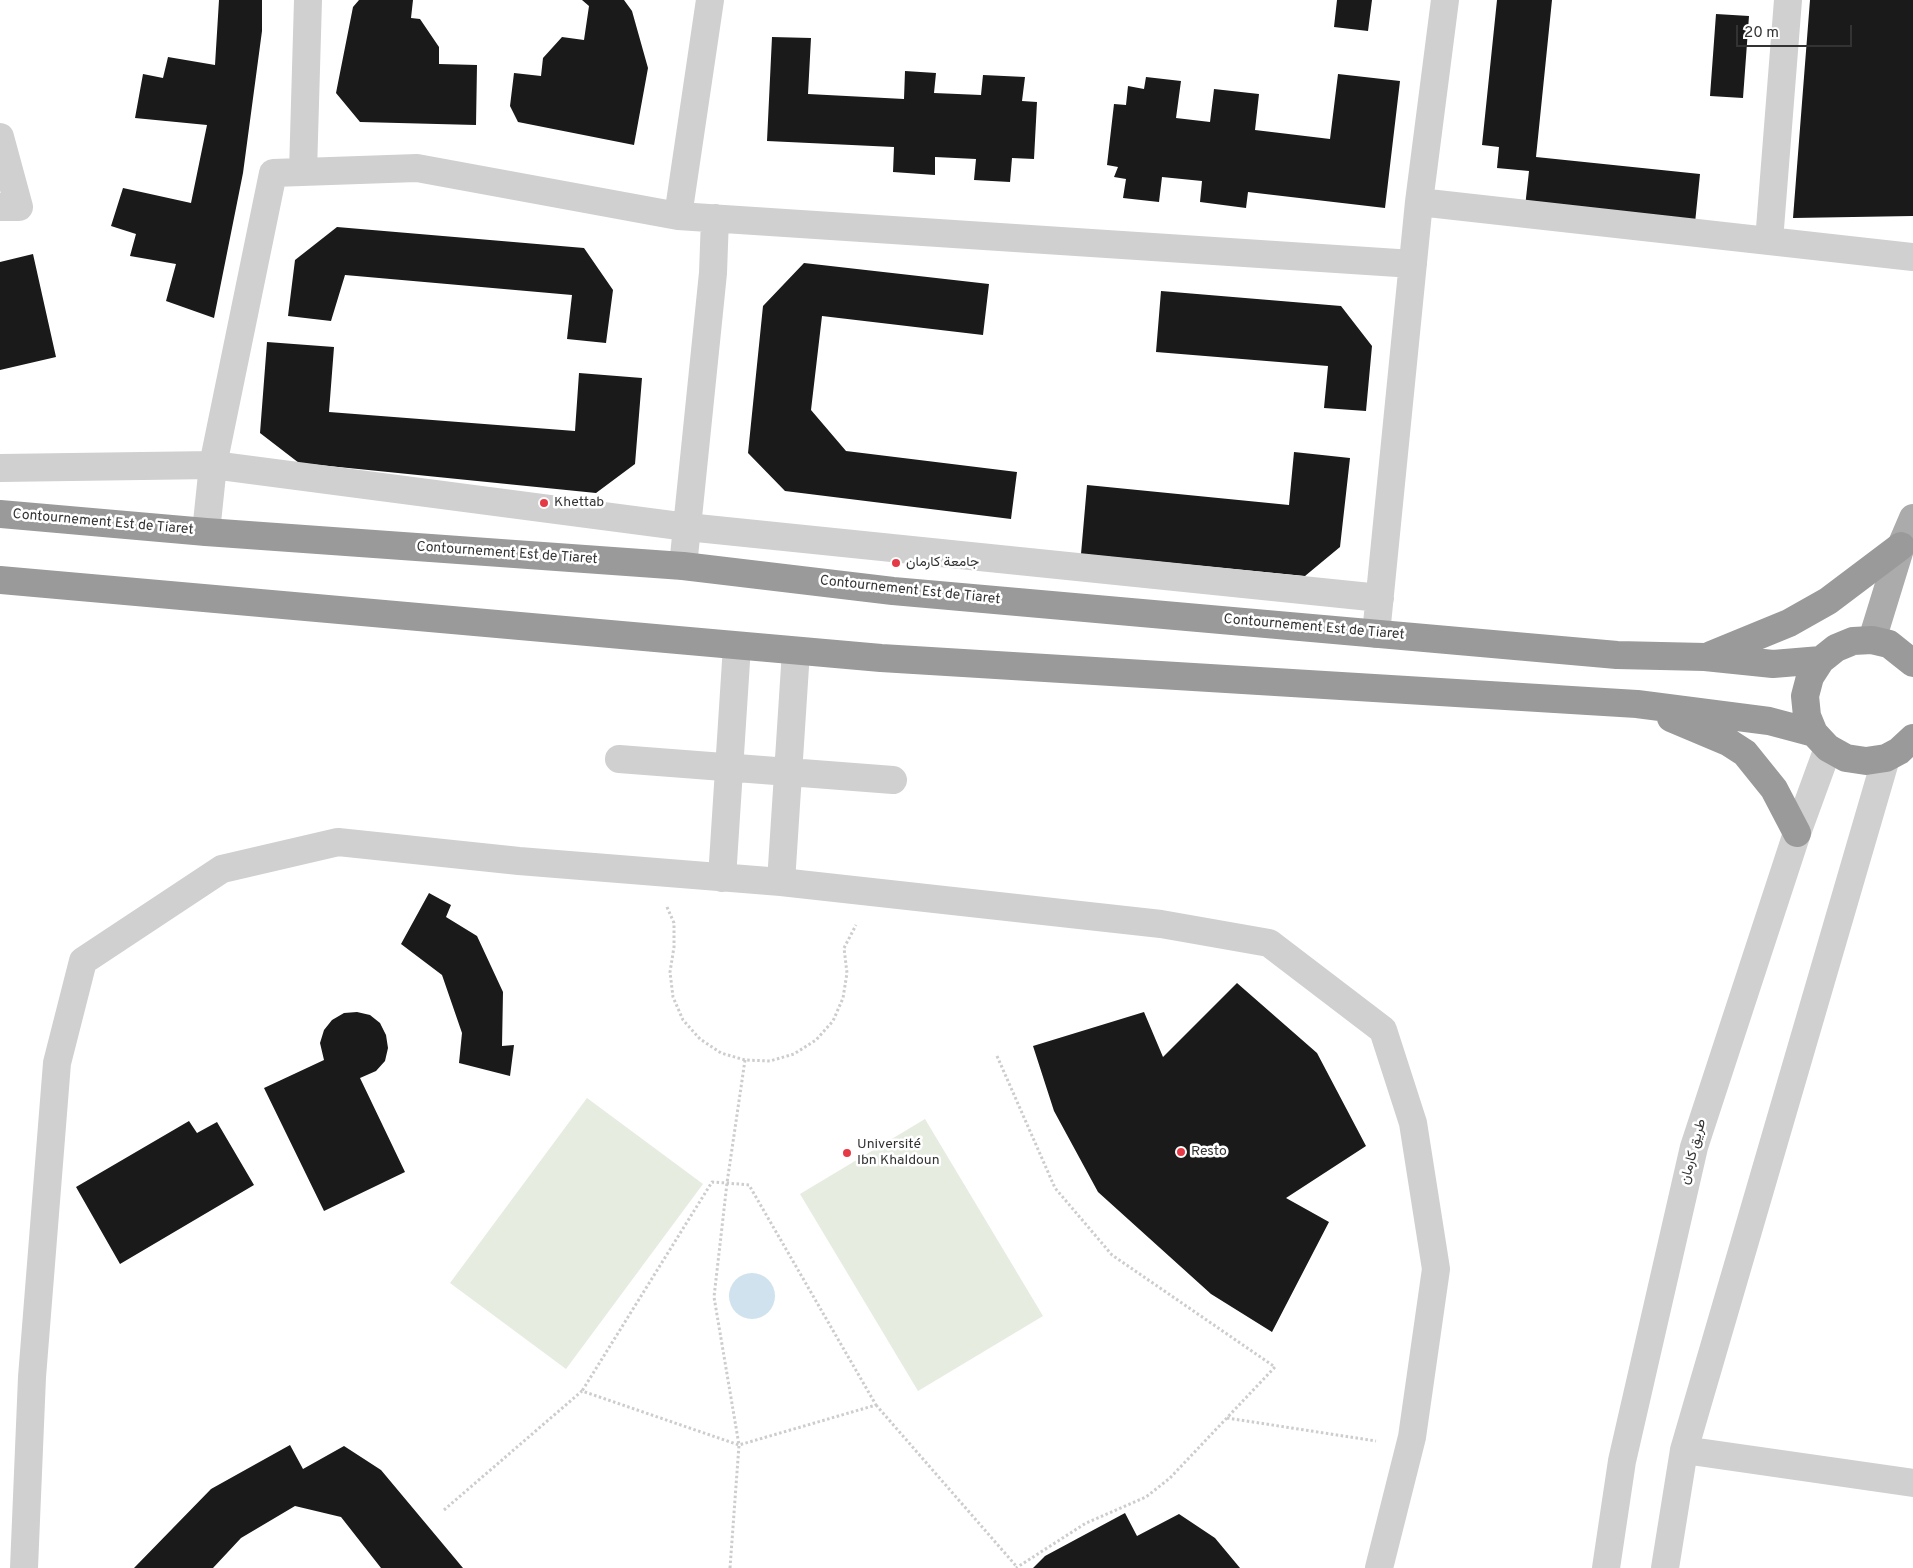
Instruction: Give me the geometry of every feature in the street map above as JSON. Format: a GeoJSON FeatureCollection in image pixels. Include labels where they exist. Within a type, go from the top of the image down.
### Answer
{"type":"FeatureCollection","features":[{"type":"Feature","properties":{"kind":"highway","name":"Contournement Est de Tiaret"},"geometry":{"type":"LineString","coordinates":[[0,514],[206,532],[683,566],[892,591],[1617,655],[1704,658],[1773,664],[1821,660]]}},
{"type":"Feature","properties":{"kind":"highway"},"geometry":{"type":"LineString","coordinates":[[1704,658],[1788,623],[1828,600],[1901,546]]}},
{"type":"Feature","properties":{"kind":"highway"},"geometry":{"type":"LineString","coordinates":[[0,580],[891,659],[1637,704],[1769,721],[1821,741],[1846,758],[1866,761],[1886,758],[1900,751],[1912,740]]}},
{"type":"Feature","properties":{"kind":"highway"},"geometry":{"type":"LineString","coordinates":[[1821,741],[1807,716],[1806,696],[1810,677],[1821,660],[1836,648],[1853,641],[1872,640],[1888,644],[1911,655]]}},
{"type":"Feature","properties":{"kind":"highway"},"geometry":{"type":"LineString","coordinates":[[1637,704],[1728,742],[1745,753],[1774,789],[1797,833]]}},
{"type":"Feature","properties":{"kind":"main road"},"geometry":{"type":"LineString","coordinates":[[1872,640],[1901,546],[1913,518]]}},
{"type":"Feature","properties":{"kind":"street"},"geometry":{"type":"LineString","coordinates":[[302,172],[308,0]]}},
{"type":"Feature","properties":{"kind":"street"},"geometry":{"type":"LineString","coordinates":[[678,216],[710,0]]}},
{"type":"Feature","properties":{"kind":"street"},"geometry":{"type":"LineString","coordinates":[[1376,634],[1418,202],[1445,0]]}},
{"type":"Feature","properties":{"kind":"street"},"geometry":{"type":"LineString","coordinates":[[1769,241],[1788,0]]}},
{"type":"Feature","properties":{"kind":"street"},"geometry":{"type":"LineString","coordinates":[[0,137],[19,207],[0,207]]}},
{"type":"Feature","properties":{"kind":"street"},"geometry":{"type":"LineString","coordinates":[[206,532],[214,465],[273,173],[417,168],[678,216],[1413,264]]}},
{"type":"Feature","properties":{"kind":"street"},"geometry":{"type":"LineString","coordinates":[[1418,202],[1913,258]]}},
{"type":"Feature","properties":{"kind":"street"},"geometry":{"type":"LineString","coordinates":[[683,566],[713,272],[715,218]]}},
{"type":"Feature","properties":{"kind":"street"},"geometry":{"type":"LineString","coordinates":[[0,468],[214,465],[687,527],[1380,598]]}},
{"type":"Feature","properties":{"kind":"street"},"geometry":{"type":"LineString","coordinates":[[722,878],[737,646]]}},
{"type":"Feature","properties":{"kind":"street"},"geometry":{"type":"LineString","coordinates":[[781,882],[796,651]]}},
{"type":"Feature","properties":{"kind":"street","name":"طريق كارمان"},"geometry":{"type":"LineString","coordinates":[[1606,1568],[1622,1461],[1694,1147],[1797,833],[1821,741]]}},
{"type":"Feature","properties":{"kind":"street"},"geometry":{"type":"LineString","coordinates":[[1665,1568],[1684,1450],[1886,758]]}},
{"type":"Feature","properties":{"kind":"street"},"geometry":{"type":"LineString","coordinates":[[618,759],[893,780]]}},
{"type":"Feature","properties":{"kind":"street"},"geometry":{"type":"LineString","coordinates":[[24,1568],[32,1377],[57,1063],[83,961],[222,869],[338,842],[639,872],[781,882],[1161,924],[1269,943],[1383,1030],[1413,1123],[1436,1269],[1410,1446],[1379,1568]]}},
{"type":"Feature","properties":{"kind":"street"},"geometry":{"type":"LineString","coordinates":[[1684,1450],[1913,1483]]}},
{"type":"Feature","properties":{"kind":"path"},"geometry":{"type":"LineString","coordinates":[[639,872],[662,895],[674,923],[674,947],[670,972],[673,997],[683,1020],[700,1039],[721,1053],[745,1060],[770,1061],[794,1054],[816,1040],[833,1021],[843,998],[847,973],[844,948],[862,916],[887,894]]}},
{"type":"Feature","properties":{"kind":"path"},"geometry":{"type":"LineString","coordinates":[[444,1510],[582,1392],[712,1182],[749,1185],[876,1405],[1016,1568],[1086,1523],[1146,1496],[1170,1478],[1275,1367],[1112,1255],[1055,1188],[997,1056]]}},
{"type":"Feature","properties":{"kind":"path"},"geometry":{"type":"LineString","coordinates":[[730,1568],[739,1445],[714,1297],[727,1183],[745,1060]]}},
{"type":"Feature","properties":{"kind":"path"},"geometry":{"type":"LineString","coordinates":[[582,1392],[739,1445],[876,1405]]}},
{"type":"Feature","properties":{"kind":"path"},"geometry":{"type":"LineString","coordinates":[[1226,1418],[1410,1446]]}},
{"type":"Feature","properties":{"kind":"shaded area"},"geometry":{"type":"Polygon","coordinates":[[[587,1098],[703,1184],[566,1369],[450,1283],[587,1098]]]}},
{"type":"Feature","properties":{"kind":"shaded area"},"geometry":{"type":"Polygon","coordinates":[[[925,1119],[1043,1316],[918,1391],[800,1194],[925,1119]]]}},
{"type":"Feature","properties":{"kind":"water"},"geometry":{"type":"Polygon","coordinates":[[[752,1273],[765,1277],[771,1283],[775,1296],[771,1309],[765,1315],[752,1319],[739,1315],[733,1309],[729,1296],[733,1283],[739,1277],[752,1273]]]}},
{"type":"Feature","properties":{"kind":"building"},"geometry":{"type":"Polygon","coordinates":[[[219,0],[262,0],[262,31],[243,173],[214,318],[166,301],[176,264],[130,256],[136,234],[111,226],[123,188],[191,203],[207,125],[135,118],[143,74],[163,78],[168,57],[215,65],[219,0]]]}},
{"type":"Feature","properties":{"kind":"building"},"geometry":{"type":"Polygon","coordinates":[[[359,0],[413,0],[411,18],[420,19],[439,47],[439,64],[477,65],[476,125],[360,122],[336,93],[353,7],[359,0]]]}},
{"type":"Feature","properties":{"kind":"building"},"geometry":{"type":"Polygon","coordinates":[[[582,0],[624,0],[632,11],[648,68],[634,145],[518,122],[510,106],[514,73],[541,76],[543,58],[562,37],[584,40],[589,6],[582,0]]]}},
{"type":"Feature","properties":{"kind":"building"},"geometry":{"type":"Polygon","coordinates":[[[1337,0],[1372,0],[1368,31],[1334,27],[1337,0]]]}},
{"type":"Feature","properties":{"kind":"building"},"geometry":{"type":"Polygon","coordinates":[[[1497,0],[1552,0],[1536,157],[1700,174],[1695,223],[1525,207],[1529,171],[1497,168],[1499,147],[1482,145],[1497,0]]]}},
{"type":"Feature","properties":{"kind":"building"},"geometry":{"type":"Polygon","coordinates":[[[1810,0],[1913,0],[1913,216],[1793,218],[1810,0]]]}},
{"type":"Feature","properties":{"kind":"building"},"geometry":{"type":"Polygon","coordinates":[[[1716,14],[1749,16],[1743,98],[1710,96],[1716,14]]]}},
{"type":"Feature","properties":{"kind":"building"},"geometry":{"type":"Polygon","coordinates":[[[772,37],[811,38],[808,94],[904,99],[905,71],[936,73],[934,93],[981,95],[983,75],[1025,77],[1022,101],[1037,102],[1034,159],[1012,158],[1010,182],[974,180],[976,159],[935,157],[935,175],[893,172],[894,147],[767,141],[772,37]]]}},
{"type":"Feature","properties":{"kind":"building"},"geometry":{"type":"Polygon","coordinates":[[[1338,74],[1400,81],[1385,208],[1248,192],[1246,208],[1200,202],[1202,181],[1162,177],[1159,202],[1123,198],[1126,179],[1114,177],[1118,167],[1107,165],[1114,104],[1126,105],[1128,86],[1144,89],[1146,77],[1181,81],[1176,118],[1210,122],[1214,89],[1259,94],[1255,130],[1330,139],[1338,74]]]}},
{"type":"Feature","properties":{"kind":"building"},"geometry":{"type":"Polygon","coordinates":[[[337,227],[584,248],[613,290],[606,343],[567,339],[572,295],[345,275],[331,321],[288,316],[295,260],[337,227]]]}},
{"type":"Feature","properties":{"kind":"building"},"geometry":{"type":"Polygon","coordinates":[[[33,254],[56,357],[0,370],[0,262],[33,254]]]}},
{"type":"Feature","properties":{"kind":"building"},"geometry":{"type":"Polygon","coordinates":[[[804,263],[989,284],[983,335],[822,316],[811,410],[846,451],[1017,472],[1011,519],[785,491],[748,453],[763,306],[804,263]]]}},
{"type":"Feature","properties":{"kind":"building"},"geometry":{"type":"Polygon","coordinates":[[[1161,291],[1341,306],[1372,346],[1366,411],[1324,408],[1328,366],[1156,352],[1161,291]]]}},
{"type":"Feature","properties":{"kind":"building"},"geometry":{"type":"Polygon","coordinates":[[[267,342],[334,347],[329,412],[575,431],[579,373],[642,378],[635,464],[596,493],[299,463],[260,433],[267,342]]]}},
{"type":"Feature","properties":{"kind":"building"},"geometry":{"type":"Polygon","coordinates":[[[1294,452],[1350,458],[1340,547],[1305,576],[1081,554],[1087,485],[1289,505],[1294,452]]]}},
{"type":"Feature","properties":{"kind":"building"},"geometry":{"type":"Polygon","coordinates":[[[429,893],[451,905],[446,917],[477,936],[503,992],[502,1046],[514,1045],[510,1076],[459,1063],[462,1033],[442,975],[401,944],[429,893]]]}},
{"type":"Feature","properties":{"kind":"building"},"geometry":{"type":"Polygon","coordinates":[[[1237,983],[1317,1053],[1366,1146],[1286,1198],[1329,1222],[1272,1332],[1211,1294],[1098,1192],[1054,1111],[1033,1046],[1144,1012],[1163,1057],[1237,983]]]}},
{"type":"Feature","properties":{"kind":"building"},"geometry":{"type":"Polygon","coordinates":[[[357,1012],[370,1015],[380,1023],[386,1035],[388,1048],[385,1061],[376,1071],[360,1078],[405,1172],[324,1211],[264,1088],[324,1060],[320,1043],[324,1030],[332,1020],[344,1013],[357,1012]]]}},
{"type":"Feature","properties":{"kind":"building"},"geometry":{"type":"Polygon","coordinates":[[[189,1121],[197,1133],[217,1122],[254,1185],[120,1264],[76,1187],[189,1121]]]}},
{"type":"Feature","properties":{"kind":"building"},"geometry":{"type":"Polygon","coordinates":[[[290,1445],[303,1469],[344,1446],[381,1470],[463,1568],[381,1568],[341,1517],[295,1506],[241,1538],[213,1568],[134,1568],[211,1489],[290,1445]]]}},
{"type":"Feature","properties":{"kind":"building"},"geometry":{"type":"Polygon","coordinates":[[[1125,1513],[1137,1536],[1179,1514],[1215,1538],[1240,1568],[1033,1568],[1045,1556],[1125,1513]]]}},
{"type":"Feature","properties":{"kind":"place","name":"Khettab"},"geometry":{"type":"Point","coordinates":[544,503]}},
{"type":"Feature","properties":{"kind":"place","name":"جامعة كارمان"},"geometry":{"type":"Point","coordinates":[896,563]}},
{"type":"Feature","properties":{"kind":"place","name":"Resto"},"geometry":{"type":"Point","coordinates":[1181,1152]}},
{"type":"Feature","properties":{"kind":"place","name":"Université Ibn Khaldoun"},"geometry":{"type":"Point","coordinates":[847,1153]}}]}
